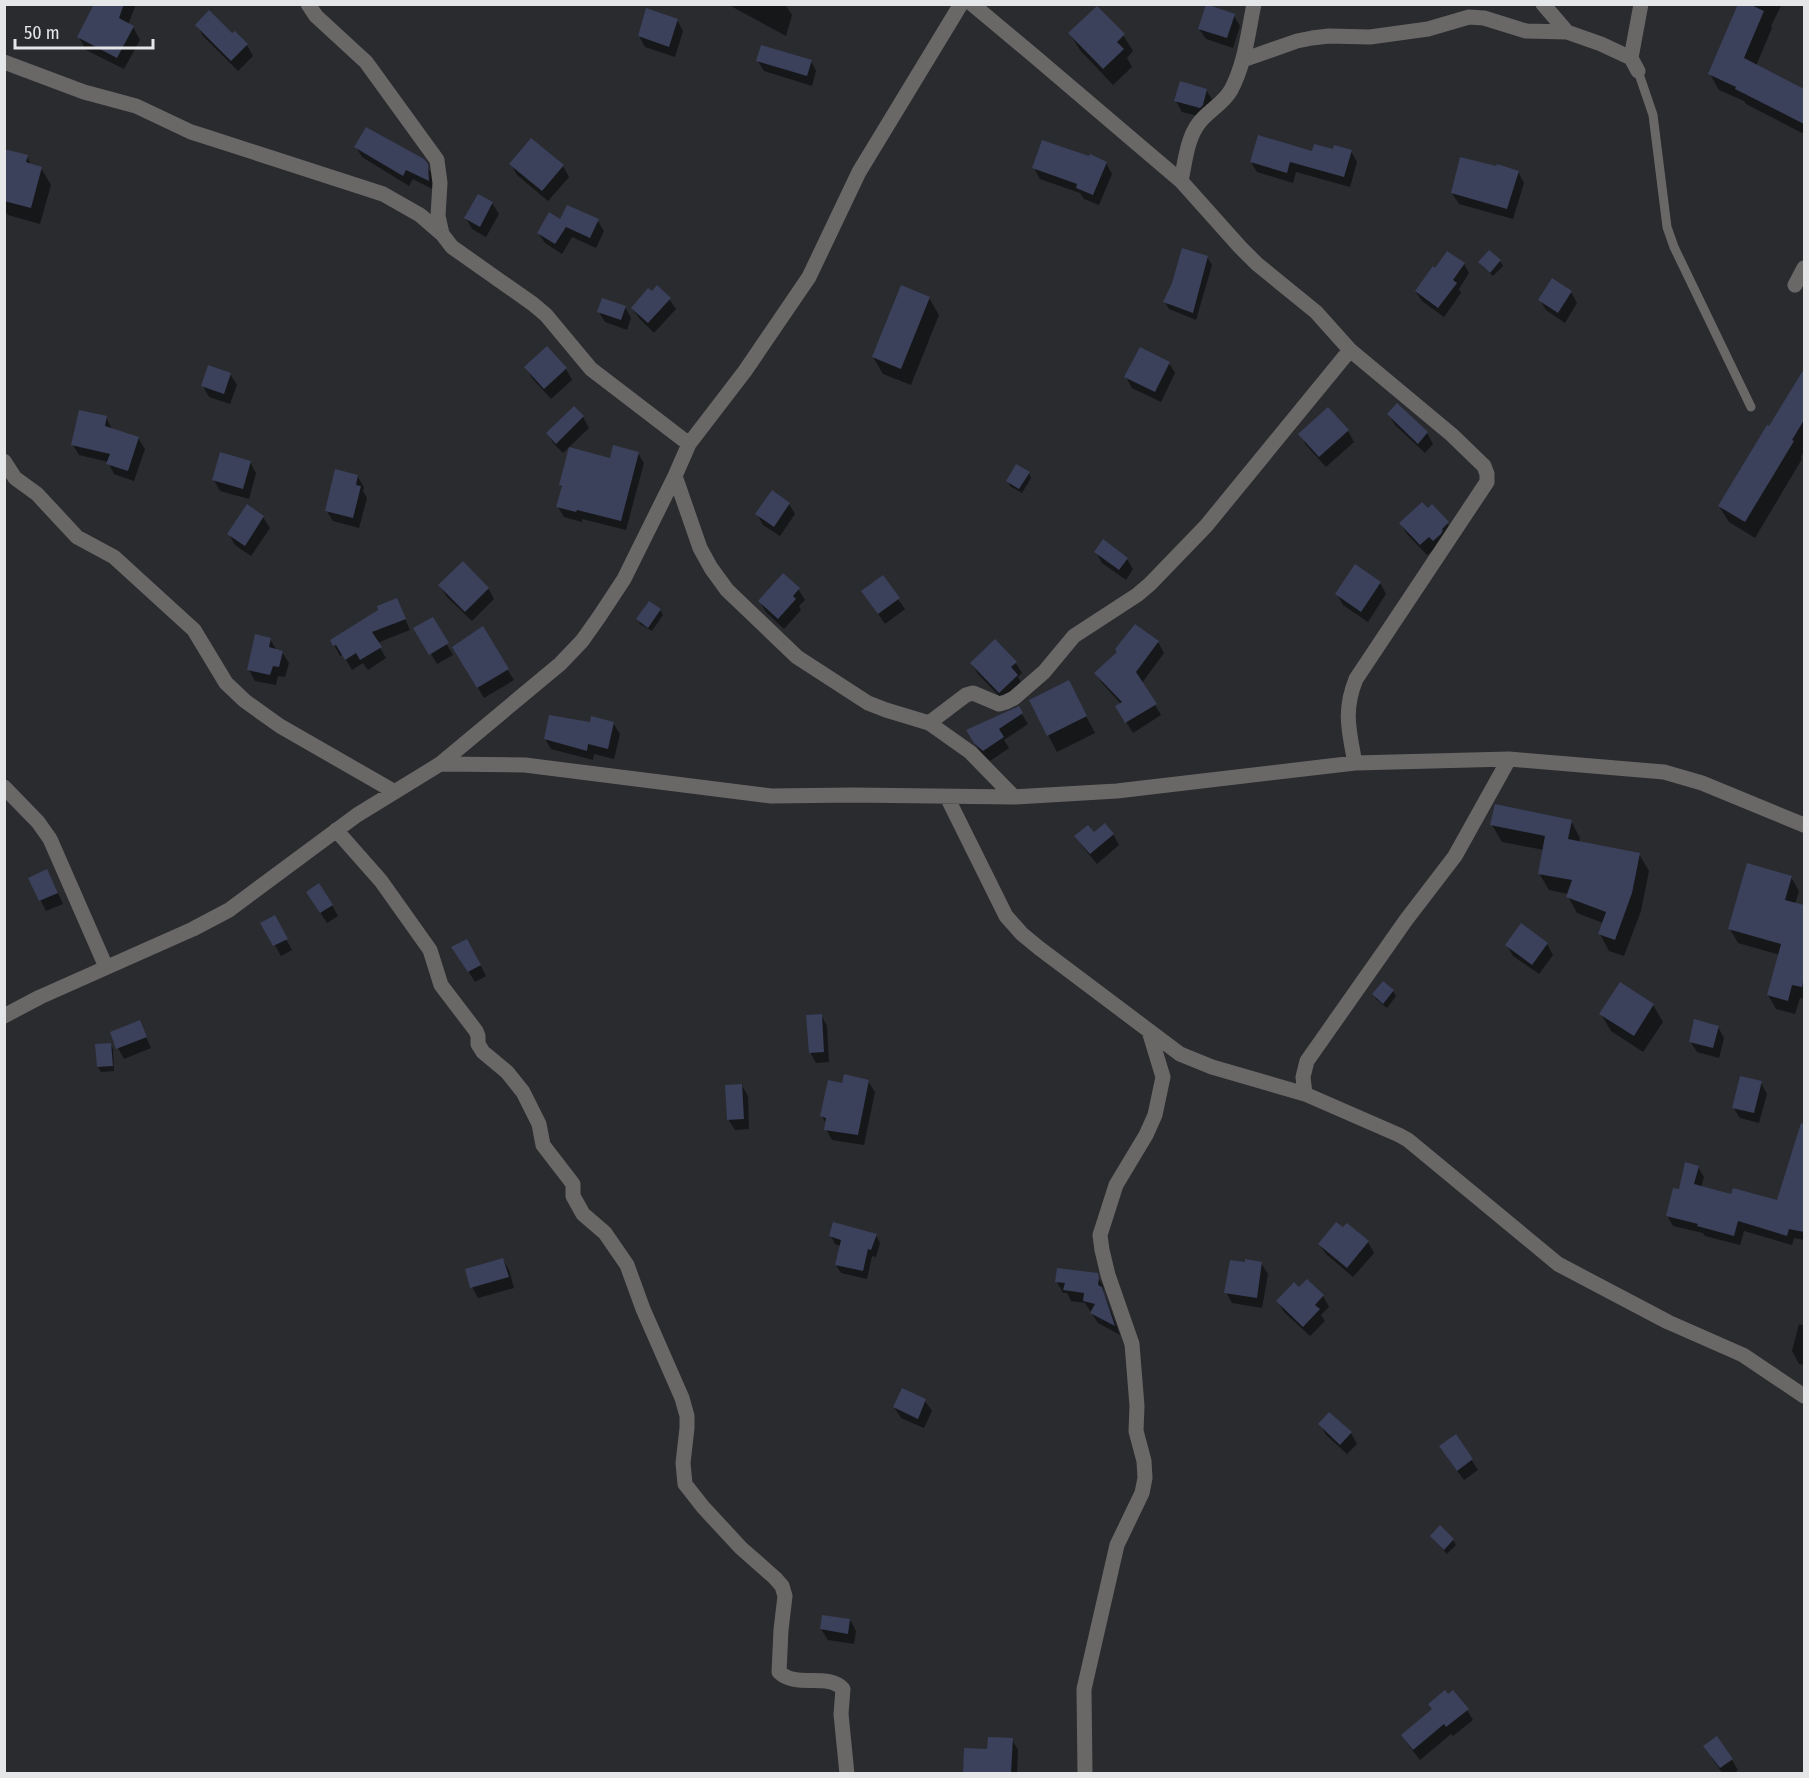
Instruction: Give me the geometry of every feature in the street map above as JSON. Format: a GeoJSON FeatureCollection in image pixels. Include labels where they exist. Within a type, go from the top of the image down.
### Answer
{"type":"FeatureCollection","features":[{"type":"Feature","properties":{"kind":"street"},"geometry":{"type":"LineString","coordinates":[[308,4],[316,16],[366,62],[437,160],[440,183],[438,216],[442,234]]}},
{"type":"Feature","properties":{"kind":"street"},"geometry":{"type":"LineString","coordinates":[[4,1016],[40,997],[193,929],[230,910],[336,830],[440,764],[560,664],[582,641],[624,579],[689,444],[809,277],[859,172],[961,4]]}},
{"type":"Feature","properties":{"kind":"street"},"geometry":{"type":"LineString","coordinates":[[972,4],[1181,181],[1257,264],[1316,312],[1350,350],[1452,435],[1484,466],[1487,482],[1356,679],[1348,705],[1348,725],[1355,764]]}},
{"type":"Feature","properties":{"kind":"street"},"geometry":{"type":"LineString","coordinates":[[1181,181],[1190,143],[1198,124],[1227,97],[1232,88],[1243,60],[1254,4]]}},
{"type":"Feature","properties":{"kind":"street"},"geometry":{"type":"LineString","coordinates":[[1543,4],[1567,33]]}},
{"type":"Feature","properties":{"kind":"street"},"geometry":{"type":"LineString","coordinates":[[1243,60],[1312,38],[1370,37],[1428,28],[1469,17],[1485,18],[1526,32],[1567,33],[1601,44],[1634,65],[1641,4]]}},
{"type":"Feature","properties":{"kind":"street"},"geometry":{"type":"LineString","coordinates":[[4,62],[84,92],[136,106],[191,132],[383,194],[420,215],[458,252],[533,304],[546,315],[591,369],[689,444]]}},
{"type":"Feature","properties":{"kind":"street"},"geometry":{"type":"LineString","coordinates":[[1795,285],[1804,268]]}},
{"type":"Feature","properties":{"kind":"street"},"geometry":{"type":"LineString","coordinates":[[929,723],[966,695],[973,693],[999,704],[1014,698],[1044,672],[1074,636],[1150,584],[1206,526],[1350,350]]}},
{"type":"Feature","properties":{"kind":"street"},"geometry":{"type":"LineString","coordinates":[[4,460],[15,478],[37,494],[77,537],[114,557],[194,630],[226,683],[245,701],[280,726],[395,792]]}},
{"type":"Feature","properties":{"kind":"street"},"geometry":{"type":"LineString","coordinates":[[675,476],[700,548],[711,568],[727,590],[797,657],[868,703],[929,723],[970,752],[1014,797]]}},
{"type":"Feature","properties":{"kind":"street"},"geometry":{"type":"LineString","coordinates":[[1305,1094],[1303,1077],[1307,1060],[1406,920],[1455,856],[1509,759]]}},
{"type":"Feature","properties":{"kind":"street"},"geometry":{"type":"LineString","coordinates":[[440,764],[525,765],[771,796],[1014,797],[1117,790],[1355,764],[1509,759],[1664,772],[1702,783],[1804,825]]}},
{"type":"Feature","properties":{"kind":"street"},"geometry":{"type":"LineString","coordinates":[[4,787],[38,822],[50,839],[106,967]]}},
{"type":"Feature","properties":{"kind":"street"},"geometry":{"type":"LineString","coordinates":[[947,797],[1006,916],[1022,934],[1180,1054],[1305,1094],[1408,1140],[1558,1264],[1668,1322],[1743,1355],[1804,1396]]}},
{"type":"Feature","properties":{"kind":"street"},"geometry":{"type":"LineString","coordinates":[[336,830],[381,880],[430,950],[441,985],[476,1031],[478,1044],[483,1052],[507,1071],[524,1092],[539,1124],[543,1145],[573,1184],[573,1196],[578,1207],[605,1233],[627,1265],[643,1309],[682,1398],[687,1416],[683,1463],[686,1484],[703,1508],[782,1586],[785,1596],[779,1672],[789,1679],[839,1684],[843,1689],[841,1714],[846,1773]]}},
{"type":"Feature","properties":{"kind":"street"},"geometry":{"type":"LineString","coordinates":[[1085,1773],[1084,1689],[1117,1545],[1142,1493],[1145,1478],[1144,1461],[1136,1431],[1137,1406],[1132,1344],[1108,1275],[1100,1235],[1116,1185],[1146,1135],[1155,1115],[1163,1077],[1149,1030]]}},
{"type":"Feature","properties":{"kind":"lane"},"geometry":{"type":"LineString","coordinates":[[1634,65],[1655,127],[1667,227],[1674,247],[1751,407]]}},
{"type":"Feature","properties":{"kind":"building"},"geometry":{"type":"Polygon","coordinates":[[[94,4],[124,4],[119,18],[134,26],[117,58],[77,37],[94,4]]]}},
{"type":"Feature","properties":{"kind":"building"},"geometry":{"type":"Polygon","coordinates":[[[1206,4],[1235,14],[1227,38],[1198,29],[1206,4]]]}},
{"type":"Feature","properties":{"kind":"building"},"geometry":{"type":"Polygon","coordinates":[[[1738,4],[1749,4],[1764,11],[1744,58],[1804,89],[1804,124],[1708,74],[1738,4]]]}},
{"type":"Feature","properties":{"kind":"building"},"geometry":{"type":"Polygon","coordinates":[[[1097,6],[1125,34],[1117,42],[1124,49],[1103,69],[1068,33],[1097,6]]]}},
{"type":"Feature","properties":{"kind":"building"},"geometry":{"type":"Polygon","coordinates":[[[646,8],[678,19],[669,47],[638,36],[646,8]]]}},
{"type":"Feature","properties":{"kind":"building"},"geometry":{"type":"Polygon","coordinates":[[[209,10],[232,33],[235,31],[248,44],[231,61],[195,25],[209,10]]]}},
{"type":"Feature","properties":{"kind":"building"},"geometry":{"type":"Polygon","coordinates":[[[761,45],[812,60],[807,76],[756,61],[761,45]]]}},
{"type":"Feature","properties":{"kind":"building"},"geometry":{"type":"Polygon","coordinates":[[[1180,81],[1207,89],[1200,108],[1174,101],[1180,81]]]}},
{"type":"Feature","properties":{"kind":"building"},"geometry":{"type":"Polygon","coordinates":[[[366,127],[424,159],[428,164],[429,181],[406,170],[403,176],[354,147],[366,127]]]}},
{"type":"Feature","properties":{"kind":"building"},"geometry":{"type":"Polygon","coordinates":[[[1258,135],[1312,151],[1314,144],[1333,149],[1334,145],[1352,150],[1344,177],[1290,162],[1287,173],[1250,162],[1258,135]]]}},
{"type":"Feature","properties":{"kind":"building"},"geometry":{"type":"Polygon","coordinates":[[[531,138],[564,165],[542,191],[509,164],[531,138]]]}},
{"type":"Feature","properties":{"kind":"building"},"geometry":{"type":"Polygon","coordinates":[[[1042,140],[1089,156],[1090,154],[1107,162],[1093,195],[1076,188],[1077,184],[1032,168],[1042,140]]]}},
{"type":"Feature","properties":{"kind":"building"},"geometry":{"type":"Polygon","coordinates":[[[4,149],[28,155],[26,162],[42,167],[31,208],[4,201],[4,149]]]}},
{"type":"Feature","properties":{"kind":"building"},"geometry":{"type":"Polygon","coordinates":[[[1460,157],[1519,171],[1507,209],[1451,193],[1460,157]]]}},
{"type":"Feature","properties":{"kind":"building"},"geometry":{"type":"Polygon","coordinates":[[[478,194],[493,202],[480,227],[464,218],[478,194]]]}},
{"type":"Feature","properties":{"kind":"building"},"geometry":{"type":"Polygon","coordinates":[[[567,205],[599,219],[590,238],[566,227],[555,244],[537,233],[549,212],[560,219],[567,205]]]}},
{"type":"Feature","properties":{"kind":"building"},"geometry":{"type":"Polygon","coordinates":[[[1182,248],[1208,256],[1193,313],[1163,302],[1172,283],[1182,248]]]}},
{"type":"Feature","properties":{"kind":"building"},"geometry":{"type":"Polygon","coordinates":[[[1489,250],[1501,260],[1490,273],[1478,262],[1489,250]]]}},
{"type":"Feature","properties":{"kind":"building"},"geometry":{"type":"Polygon","coordinates":[[[1447,251],[1465,263],[1453,280],[1457,283],[1438,308],[1415,291],[1447,251]]]}},
{"type":"Feature","properties":{"kind":"building"},"geometry":{"type":"Polygon","coordinates":[[[1552,278],[1572,291],[1558,313],[1538,300],[1552,278]]]}},
{"type":"Feature","properties":{"kind":"building"},"geometry":{"type":"Polygon","coordinates":[[[657,285],[671,298],[648,323],[631,308],[648,288],[652,291],[657,285]]]}},
{"type":"Feature","properties":{"kind":"building"},"geometry":{"type":"Polygon","coordinates":[[[901,285],[930,297],[901,369],[872,357],[901,285]]]}},
{"type":"Feature","properties":{"kind":"building"},"geometry":{"type":"Polygon","coordinates":[[[602,298],[626,306],[621,320],[597,312],[602,298]]]}},
{"type":"Feature","properties":{"kind":"building"},"geometry":{"type":"Polygon","coordinates":[[[547,346],[567,368],[544,389],[524,367],[547,346]]]}},
{"type":"Feature","properties":{"kind":"building"},"geometry":{"type":"Polygon","coordinates":[[[1140,347],[1170,362],[1155,392],[1124,377],[1140,347]]]}},
{"type":"Feature","properties":{"kind":"building"},"geometry":{"type":"Polygon","coordinates":[[[208,365],[231,373],[224,394],[201,386],[208,365]]]}},
{"type":"Feature","properties":{"kind":"building"},"geometry":{"type":"Polygon","coordinates":[[[1804,369],[1804,420],[1792,440],[1794,441],[1745,522],[1718,506],[1804,369]]]}},
{"type":"Feature","properties":{"kind":"building"},"geometry":{"type":"Polygon","coordinates":[[[1397,403],[1428,432],[1418,444],[1387,414],[1397,403]]]}},
{"type":"Feature","properties":{"kind":"building"},"geometry":{"type":"Polygon","coordinates":[[[574,406],[584,416],[556,444],[546,433],[574,406]]]}},
{"type":"Feature","properties":{"kind":"building"},"geometry":{"type":"Polygon","coordinates":[[[1328,407],[1349,430],[1319,457],[1298,434],[1328,407]]]}},
{"type":"Feature","properties":{"kind":"building"},"geometry":{"type":"Polygon","coordinates":[[[79,410],[107,416],[105,426],[139,437],[128,471],[106,464],[110,454],[71,445],[79,410]]]}},
{"type":"Feature","properties":{"kind":"building"},"geometry":{"type":"Polygon","coordinates":[[[613,445],[639,452],[621,521],[556,507],[569,447],[610,458],[613,445]]]}},
{"type":"Feature","properties":{"kind":"building"},"geometry":{"type":"Polygon","coordinates":[[[220,452],[251,461],[243,489],[212,480],[220,452]]]}},
{"type":"Feature","properties":{"kind":"building"},"geometry":{"type":"Polygon","coordinates":[[[1016,464],[1030,472],[1019,489],[1006,481],[1016,464]]]}},
{"type":"Feature","properties":{"kind":"building"},"geometry":{"type":"Polygon","coordinates":[[[335,469],[358,475],[356,485],[361,486],[353,518],[325,511],[335,469]]]}},
{"type":"Feature","properties":{"kind":"building"},"geometry":{"type":"Polygon","coordinates":[[[772,490],[790,503],[774,527],[755,514],[772,490]]]}},
{"type":"Feature","properties":{"kind":"building"},"geometry":{"type":"Polygon","coordinates":[[[1422,502],[1428,508],[1432,504],[1449,522],[1433,541],[1429,537],[1420,545],[1399,523],[1422,502]]]}},
{"type":"Feature","properties":{"kind":"building"},"geometry":{"type":"Polygon","coordinates":[[[247,504],[264,516],[245,546],[227,534],[247,504]]]}},
{"type":"Feature","properties":{"kind":"building"},"geometry":{"type":"Polygon","coordinates":[[[1103,539],[1128,558],[1119,570],[1094,552],[1103,539]]]}},
{"type":"Feature","properties":{"kind":"building"},"geometry":{"type":"Polygon","coordinates":[[[463,561],[489,588],[465,612],[438,585],[463,561]]]}},
{"type":"Feature","properties":{"kind":"building"},"geometry":{"type":"Polygon","coordinates":[[[1355,564],[1381,582],[1361,612],[1335,594],[1355,564]]]}},
{"type":"Feature","properties":{"kind":"building"},"geometry":{"type":"Polygon","coordinates":[[[783,573],[800,588],[793,596],[796,599],[778,619],[758,601],[783,573]]]}},
{"type":"Feature","properties":{"kind":"building"},"geometry":{"type":"Polygon","coordinates":[[[883,575],[900,598],[878,614],[861,591],[883,575]]]}},
{"type":"Feature","properties":{"kind":"building"},"geometry":{"type":"Polygon","coordinates":[[[397,598],[406,619],[372,632],[382,647],[360,660],[356,653],[345,660],[330,640],[378,610],[377,606],[397,598]]]}},
{"type":"Feature","properties":{"kind":"building"},"geometry":{"type":"Polygon","coordinates":[[[649,601],[661,609],[648,628],[636,619],[649,601]]]}},
{"type":"Feature","properties":{"kind":"building"},"geometry":{"type":"Polygon","coordinates":[[[433,617],[449,643],[429,655],[413,628],[433,617]]]}},
{"type":"Feature","properties":{"kind":"building"},"geometry":{"type":"Polygon","coordinates":[[[1135,624],[1159,641],[1136,672],[1157,704],[1125,723],[1115,706],[1122,702],[1094,673],[1117,652],[1115,649],[1135,624]]]}},
{"type":"Feature","properties":{"kind":"building"},"geometry":{"type":"Polygon","coordinates":[[[483,626],[509,669],[477,688],[452,647],[483,626]]]}},
{"type":"Feature","properties":{"kind":"building"},"geometry":{"type":"Polygon","coordinates":[[[255,634],[271,638],[269,647],[283,651],[279,667],[273,666],[270,675],[247,670],[255,634]]]}},
{"type":"Feature","properties":{"kind":"building"},"geometry":{"type":"Polygon","coordinates":[[[995,639],[1017,662],[1011,667],[1018,675],[999,693],[970,663],[995,639]]]}},
{"type":"Feature","properties":{"kind":"building"},"geometry":{"type":"Polygon","coordinates":[[[1069,680],[1087,716],[1047,736],[1029,700],[1069,680]]]}},
{"type":"Feature","properties":{"kind":"building"},"geometry":{"type":"Polygon","coordinates":[[[1019,706],[1023,713],[999,729],[1004,737],[983,751],[974,743],[966,730],[1019,706]]]}},
{"type":"Feature","properties":{"kind":"building"},"geometry":{"type":"Polygon","coordinates":[[[549,715],[590,722],[591,716],[614,722],[608,749],[588,744],[587,751],[544,739],[549,715]]]}},
{"type":"Feature","properties":{"kind":"building"},"geometry":{"type":"Polygon","coordinates":[[[1495,804],[1572,820],[1568,839],[1640,853],[1632,893],[1615,940],[1598,934],[1606,912],[1566,897],[1572,880],[1538,874],[1545,836],[1490,825],[1495,804]]]}},
{"type":"Feature","properties":{"kind":"building"},"geometry":{"type":"Polygon","coordinates":[[[1105,823],[1114,834],[1090,854],[1074,836],[1088,825],[1094,832],[1105,823]]]}},
{"type":"Feature","properties":{"kind":"building"},"geometry":{"type":"Polygon","coordinates":[[[1747,863],[1792,876],[1785,900],[1804,905],[1804,977],[1802,987],[1792,985],[1788,1001],[1767,995],[1781,944],[1728,929],[1747,863]]]}},
{"type":"Feature","properties":{"kind":"building"},"geometry":{"type":"Polygon","coordinates":[[[47,869],[58,893],[39,901],[28,878],[47,869]]]}},
{"type":"Feature","properties":{"kind":"building"},"geometry":{"type":"Polygon","coordinates":[[[319,883],[333,905],[320,913],[306,892],[319,883]]]}},
{"type":"Feature","properties":{"kind":"building"},"geometry":{"type":"Polygon","coordinates":[[[275,915],[288,939],[273,946],[260,923],[275,915]]]}},
{"type":"Feature","properties":{"kind":"building"},"geometry":{"type":"Polygon","coordinates":[[[1521,923],[1548,943],[1532,965],[1505,945],[1521,923]]]}},
{"type":"Feature","properties":{"kind":"building"},"geometry":{"type":"Polygon","coordinates":[[[467,939],[481,965],[468,972],[451,947],[467,939]]]}},
{"type":"Feature","properties":{"kind":"building"},"geometry":{"type":"Polygon","coordinates":[[[1383,981],[1394,990],[1383,1004],[1372,994],[1383,981]]]}},
{"type":"Feature","properties":{"kind":"building"},"geometry":{"type":"Polygon","coordinates":[[[1620,982],[1654,1004],[1634,1036],[1599,1014],[1620,982]]]}},
{"type":"Feature","properties":{"kind":"building"},"geometry":{"type":"Polygon","coordinates":[[[822,1014],[824,1052],[809,1053],[806,1015],[822,1014]]]}},
{"type":"Feature","properties":{"kind":"building"},"geometry":{"type":"Polygon","coordinates":[[[1694,1019],[1719,1026],[1713,1048],[1689,1042],[1694,1019]]]}},
{"type":"Feature","properties":{"kind":"building"},"geometry":{"type":"Polygon","coordinates":[[[140,1020],[147,1037],[116,1049],[110,1032],[140,1020]]]}},
{"type":"Feature","properties":{"kind":"building"},"geometry":{"type":"Polygon","coordinates":[[[111,1043],[113,1066],[97,1067],[95,1044],[111,1043]]]}},
{"type":"Feature","properties":{"kind":"building"},"geometry":{"type":"Polygon","coordinates":[[[844,1074],[869,1080],[858,1135],[824,1130],[826,1118],[820,1116],[828,1080],[842,1083],[844,1074]]]}},
{"type":"Feature","properties":{"kind":"building"},"geometry":{"type":"Polygon","coordinates":[[[1740,1076],[1762,1081],[1754,1113],[1732,1108],[1740,1076]]]}},
{"type":"Feature","properties":{"kind":"building"},"geometry":{"type":"Polygon","coordinates":[[[742,1084],[744,1119],[727,1120],[725,1085],[742,1084]]]}},
{"type":"Feature","properties":{"kind":"building"},"geometry":{"type":"Polygon","coordinates":[[[1801,1123],[1804,1124],[1804,1232],[1789,1229],[1787,1236],[1738,1221],[1734,1236],[1666,1216],[1673,1188],[1679,1189],[1685,1162],[1699,1166],[1694,1184],[1731,1194],[1733,1188],[1777,1200],[1801,1123]]]}},
{"type":"Feature","properties":{"kind":"building"},"geometry":{"type":"Polygon","coordinates":[[[833,1222],[877,1234],[871,1250],[868,1249],[863,1271],[835,1265],[841,1240],[829,1236],[833,1222]]]}},
{"type":"Feature","properties":{"kind":"building"},"geometry":{"type":"Polygon","coordinates":[[[1336,1222],[1343,1227],[1347,1223],[1369,1241],[1347,1268],[1318,1244],[1336,1222]]]}},
{"type":"Feature","properties":{"kind":"building"},"geometry":{"type":"Polygon","coordinates":[[[503,1258],[509,1277],[470,1288],[465,1269],[503,1258]]]}},
{"type":"Feature","properties":{"kind":"building"},"geometry":{"type":"Polygon","coordinates":[[[1245,1259],[1262,1262],[1257,1298],[1224,1293],[1230,1260],[1245,1262],[1245,1259]]]}},
{"type":"Feature","properties":{"kind":"building"},"geometry":{"type":"Polygon","coordinates":[[[1057,1268],[1098,1273],[1098,1285],[1102,1287],[1115,1326],[1090,1313],[1095,1304],[1083,1301],[1084,1293],[1063,1290],[1065,1283],[1055,1282],[1057,1268]]]}},
{"type":"Feature","properties":{"kind":"building"},"geometry":{"type":"Polygon","coordinates":[[[1307,1279],[1324,1295],[1315,1305],[1320,1309],[1303,1327],[1276,1301],[1294,1282],[1299,1287],[1307,1279]]]}},
{"type":"Feature","properties":{"kind":"building"},"geometry":{"type":"Polygon","coordinates":[[[902,1388],[926,1399],[918,1419],[893,1407],[902,1388]]]}},
{"type":"Feature","properties":{"kind":"building"},"geometry":{"type":"Polygon","coordinates":[[[1329,1412],[1352,1432],[1340,1445],[1318,1424],[1329,1412]]]}},
{"type":"Feature","properties":{"kind":"building"},"geometry":{"type":"Polygon","coordinates":[[[1456,1434],[1473,1459],[1457,1471],[1439,1446],[1456,1434]]]}},
{"type":"Feature","properties":{"kind":"building"},"geometry":{"type":"Polygon","coordinates":[[[1440,1525],[1454,1539],[1444,1550],[1430,1536],[1440,1525]]]}},
{"type":"Feature","properties":{"kind":"building"},"geometry":{"type":"Polygon","coordinates":[[[822,1615],[850,1619],[848,1634],[820,1629],[822,1615]]]}},
{"type":"Feature","properties":{"kind":"building"},"geometry":{"type":"Polygon","coordinates":[[[1445,1690],[1448,1694],[1453,1690],[1469,1709],[1446,1727],[1444,1724],[1413,1750],[1401,1735],[1432,1709],[1428,1704],[1445,1690]]]}},
{"type":"Feature","properties":{"kind":"building"},"geometry":{"type":"Polygon","coordinates":[[[1717,1736],[1733,1759],[1720,1768],[1703,1746],[1717,1736]]]}},
{"type":"Feature","properties":{"kind":"building"},"geometry":{"type":"Polygon","coordinates":[[[988,1737],[1013,1738],[1011,1773],[963,1773],[964,1748],[987,1749],[988,1737]]]}}]}
